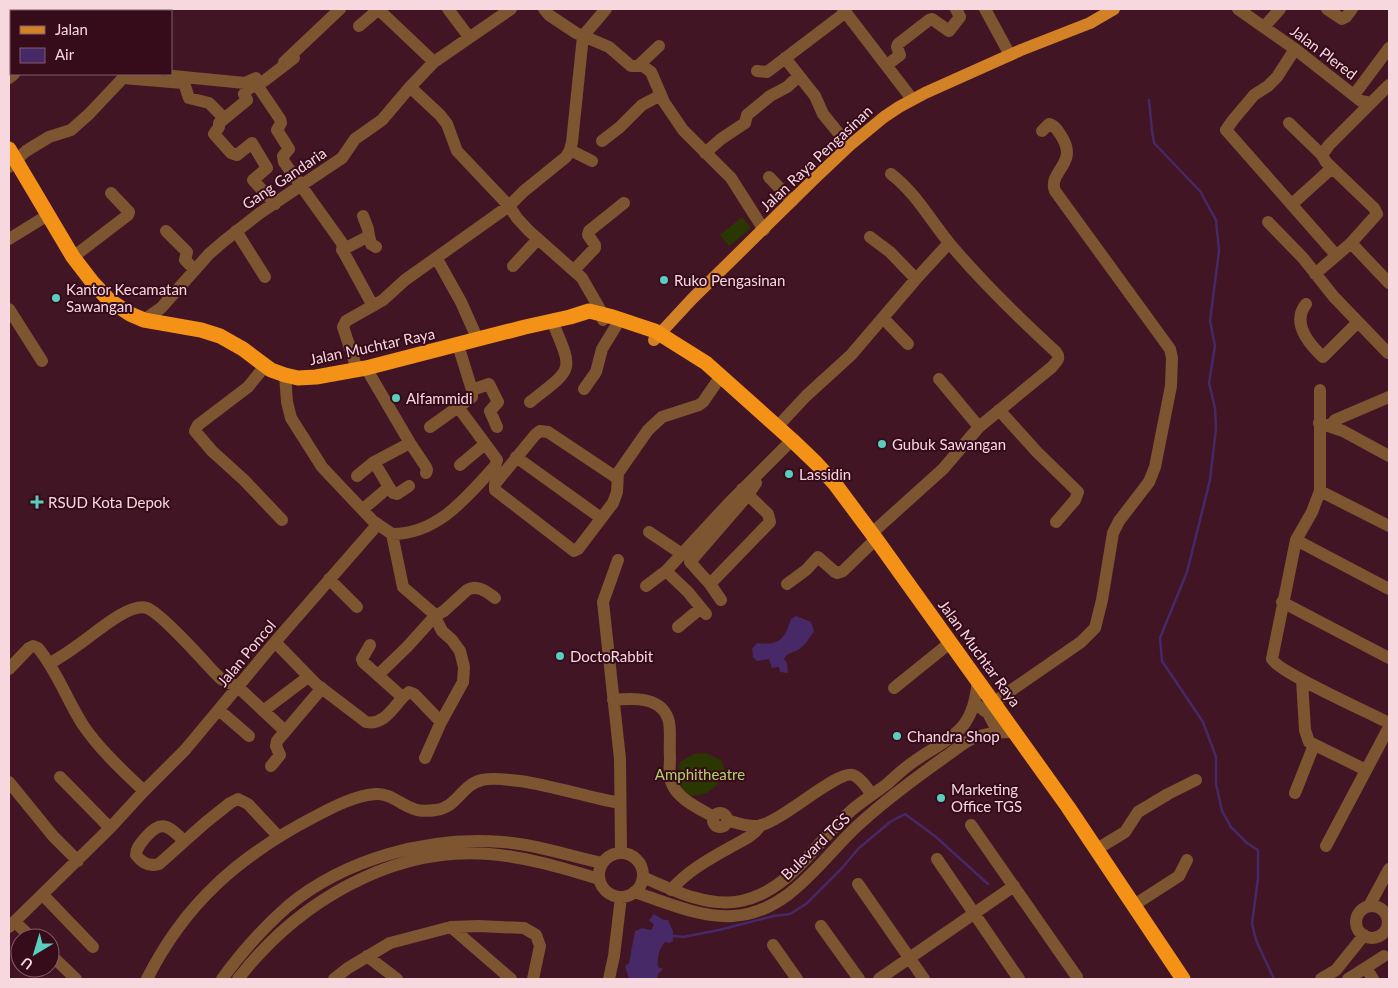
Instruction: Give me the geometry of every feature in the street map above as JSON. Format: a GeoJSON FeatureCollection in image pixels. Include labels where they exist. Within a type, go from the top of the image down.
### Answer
{"type":"FeatureCollection","features":[{"type":"Feature","properties":{"kind":"highway","name":"Jalan Muchtar Raya"},"geometry":{"type":"LineString","coordinates":[[11,159],[73,257],[109,300],[130,314],[144,320],[209,332],[230,341],[261,363],[285,375],[304,378],[316,377],[362,368],[458,346],[588,311],[607,320],[657,337],[701,360],[778,426],[826,473],[951,642],[1097,849],[1183,979]]}},
{"type":"Feature","properties":{"kind":"main road","name":"Jalan Raya Pengasinan"},"geometry":{"type":"LineString","coordinates":[[657,337],[692,299],[792,201],[849,146],[884,117],[912,100],[1010,55],[1090,22],[1114,9]]}},
{"type":"Feature","properties":{"kind":"street"},"geometry":{"type":"LineString","coordinates":[[274,204],[254,180],[266,168],[252,143],[237,155],[232,153],[214,134],[219,127],[219,123],[247,100],[244,94],[250,86],[287,62],[340,9]]}},
{"type":"Feature","properties":{"kind":"street"},"geometry":{"type":"LineString","coordinates":[[359,26],[378,9],[434,62]]}},
{"type":"Feature","properties":{"kind":"street"},"geometry":{"type":"LineString","coordinates":[[448,9],[469,37]]}},
{"type":"Feature","properties":{"kind":"street","name":"Gang Gandaria"},"geometry":{"type":"LineString","coordinates":[[144,320],[160,308],[209,254],[236,231],[342,158],[355,139],[382,120],[434,62],[511,9]]}},
{"type":"Feature","properties":{"kind":"street"},"geometry":{"type":"LineString","coordinates":[[544,9],[554,19],[583,36],[609,47],[631,66],[643,66],[651,72],[661,95],[683,130],[731,178],[764,230]]}},
{"type":"Feature","properties":{"kind":"street"},"geometry":{"type":"LineString","coordinates":[[426,473],[428,470],[362,368],[344,325],[346,321],[383,300],[405,280],[509,206],[524,191],[563,160],[570,150],[583,36],[606,9]]}},
{"type":"Feature","properties":{"kind":"street"},"geometry":{"type":"LineString","coordinates":[[887,65],[900,55],[897,47],[898,44],[929,20],[935,22],[948,32],[960,17],[956,9]]}},
{"type":"Feature","properties":{"kind":"street"},"geometry":{"type":"LineString","coordinates":[[985,9],[1010,55]]}},
{"type":"Feature","properties":{"kind":"street","name":"Jalan Plered"},"geometry":{"type":"LineString","coordinates":[[1238,9],[1361,101],[1371,103]]}},
{"type":"Feature","properties":{"kind":"street"},"geometry":{"type":"LineString","coordinates":[[1264,27],[1280,9]]}},
{"type":"Feature","properties":{"kind":"street"},"geometry":{"type":"LineString","coordinates":[[1327,9],[1342,19],[1352,9]]}},
{"type":"Feature","properties":{"kind":"street"},"geometry":{"type":"LineString","coordinates":[[757,72],[767,72],[844,10],[912,100]]}},
{"type":"Feature","properties":{"kind":"street"},"geometry":{"type":"LineString","coordinates":[[638,66],[659,46]]}},
{"type":"Feature","properties":{"kind":"street"},"geometry":{"type":"LineString","coordinates":[[1354,95],[1389,48]]}},
{"type":"Feature","properties":{"kind":"street"},"geometry":{"type":"LineString","coordinates":[[1295,50],[1277,77],[1268,86],[1254,95],[1226,130],[1336,255]]}},
{"type":"Feature","properties":{"kind":"street"},"geometry":{"type":"LineString","coordinates":[[785,58],[815,96],[822,112],[849,146]]}},
{"type":"Feature","properties":{"kind":"street"},"geometry":{"type":"LineString","coordinates":[[156,75],[250,86],[280,119],[281,123],[277,130],[289,149],[283,158],[342,244],[342,250],[372,306]]}},
{"type":"Feature","properties":{"kind":"street"},"geometry":{"type":"LineString","coordinates":[[11,159],[50,137],[71,130],[123,78],[128,76],[183,83],[189,98],[210,103],[224,118]]}},
{"type":"Feature","properties":{"kind":"street"},"geometry":{"type":"LineString","coordinates":[[705,153],[721,139],[744,124],[747,115],[770,96],[787,87],[799,76]]}},
{"type":"Feature","properties":{"kind":"street"},"geometry":{"type":"LineString","coordinates":[[1322,155],[1329,145],[1389,85]]}},
{"type":"Feature","properties":{"kind":"street"},"geometry":{"type":"LineString","coordinates":[[410,87],[447,124],[457,151],[509,206],[517,218],[574,270],[587,285],[607,320],[596,372],[584,388]]}},
{"type":"Feature","properties":{"kind":"street"},"geometry":{"type":"LineString","coordinates":[[602,141],[620,127],[642,104],[661,95]]}},
{"type":"Feature","properties":{"kind":"street"},"geometry":{"type":"LineString","coordinates":[[1289,123],[1377,212],[1376,216],[1351,242],[1315,274]]}},
{"type":"Feature","properties":{"kind":"street"},"geometry":{"type":"LineString","coordinates":[[993,703],[1081,642],[1094,628],[1102,600],[1113,533],[1119,521],[1154,473],[1171,386],[1173,366],[1170,349],[1055,191],[1054,183],[1067,158],[1068,152],[1054,126],[1049,124],[1042,131]]}},
{"type":"Feature","properties":{"kind":"street"},"geometry":{"type":"LineString","coordinates":[[570,150],[592,161]]}},
{"type":"Feature","properties":{"kind":"street"},"geometry":{"type":"LineString","coordinates":[[1292,204],[1332,168]]}},
{"type":"Feature","properties":{"kind":"street"},"geometry":{"type":"LineString","coordinates":[[787,584],[806,570],[818,557],[834,572],[843,571],[874,536],[942,469],[979,427],[1058,359],[1058,355],[949,243],[913,194],[891,174]]}},
{"type":"Feature","properties":{"kind":"street"},"geometry":{"type":"LineString","coordinates":[[769,177],[792,201]]}},
{"type":"Feature","properties":{"kind":"street"},"geometry":{"type":"LineString","coordinates":[[73,257],[128,215],[129,212],[111,193]]}},
{"type":"Feature","properties":{"kind":"street"},"geometry":{"type":"LineString","coordinates":[[574,270],[595,248],[588,235],[589,230],[624,203]]}},
{"type":"Feature","properties":{"kind":"street"},"geometry":{"type":"LineString","coordinates":[[9,239],[48,215]]}},
{"type":"Feature","properties":{"kind":"street"},"geometry":{"type":"LineString","coordinates":[[363,216],[371,244],[376,247]]}},
{"type":"Feature","properties":{"kind":"street"},"geometry":{"type":"LineString","coordinates":[[1268,222],[1388,353]]}},
{"type":"Feature","properties":{"kind":"street"},"geometry":{"type":"LineString","coordinates":[[166,231],[187,252],[185,260],[195,270]]}},
{"type":"Feature","properties":{"kind":"street"},"geometry":{"type":"LineString","coordinates":[[236,231],[265,277]]}},
{"type":"Feature","properties":{"kind":"street"},"geometry":{"type":"LineString","coordinates":[[342,250],[369,236]]}},
{"type":"Feature","properties":{"kind":"street"},"geometry":{"type":"LineString","coordinates":[[870,237],[890,252],[916,278]]}},
{"type":"Feature","properties":{"kind":"street"},"geometry":{"type":"LineString","coordinates":[[513,266],[538,239]]}},
{"type":"Feature","properties":{"kind":"street"},"geometry":{"type":"LineString","coordinates":[[1351,242],[1389,283]]}},
{"type":"Feature","properties":{"kind":"street"},"geometry":{"type":"LineString","coordinates":[[778,426],[806,396],[851,355],[916,278],[949,243]]}},
{"type":"Feature","properties":{"kind":"street"},"geometry":{"type":"LineString","coordinates":[[437,259],[462,302],[478,340]]}},
{"type":"Feature","properties":{"kind":"street"},"geometry":{"type":"LineString","coordinates":[[1306,304],[1300,315],[1302,330],[1311,346],[1323,357],[1358,322]]}},
{"type":"Feature","properties":{"kind":"street"},"geometry":{"type":"LineString","coordinates":[[9,309],[42,361]]}},
{"type":"Feature","properties":{"kind":"street"},"geometry":{"type":"LineString","coordinates":[[883,318],[908,344]]}},
{"type":"Feature","properties":{"kind":"street"},"geometry":{"type":"LineString","coordinates":[[530,402],[560,378],[567,366],[566,355],[552,321]]}},
{"type":"Feature","properties":{"kind":"street"},"geometry":{"type":"LineString","coordinates":[[430,427],[472,396],[472,390],[458,346]]}},
{"type":"Feature","properties":{"kind":"street"},"geometry":{"type":"LineString","coordinates":[[261,363],[248,387],[198,425],[194,431],[282,520]]}},
{"type":"Feature","properties":{"kind":"street"},"geometry":{"type":"LineString","coordinates":[[617,478],[548,432],[540,432],[516,457],[495,484],[495,490],[574,552],[613,503],[618,492],[618,473],[648,430],[662,417],[703,402],[719,374]]}},
{"type":"Feature","properties":{"kind":"street"},"geometry":{"type":"LineString","coordinates":[[285,375],[287,402],[293,424],[328,474],[377,525],[392,534],[418,530],[445,517],[455,509],[496,462],[495,457],[458,407]]}},
{"type":"Feature","properties":{"kind":"street"},"geometry":{"type":"LineString","coordinates":[[939,379],[979,427]]}},
{"type":"Feature","properties":{"kind":"street"},"geometry":{"type":"LineString","coordinates":[[472,390],[491,385],[498,402],[490,412],[497,427]]}},
{"type":"Feature","properties":{"kind":"street"},"geometry":{"type":"LineString","coordinates":[[1328,423],[1389,397]]}},
{"type":"Feature","properties":{"kind":"street"},"geometry":{"type":"LineString","coordinates":[[999,410],[1037,452],[1078,492],[1075,500],[1056,522]]}},
{"type":"Feature","properties":{"kind":"street"},"geometry":{"type":"LineString","coordinates":[[1328,423],[1389,456]]}},
{"type":"Feature","properties":{"kind":"street"},"geometry":{"type":"LineString","coordinates":[[1328,423],[1320,491],[1314,508],[1296,540],[1272,659],[1277,666],[1302,680],[1389,723]]}},
{"type":"Feature","properties":{"kind":"street"},"geometry":{"type":"LineString","coordinates":[[721,600],[710,584],[690,562],[758,474],[792,440]]}},
{"type":"Feature","properties":{"kind":"street"},"geometry":{"type":"LineString","coordinates":[[357,476],[374,462],[410,442]]}},
{"type":"Feature","properties":{"kind":"street"},"geometry":{"type":"LineString","coordinates":[[460,465],[485,444]]}},
{"type":"Feature","properties":{"kind":"street"},"geometry":{"type":"LineString","coordinates":[[516,457],[601,518]]}},
{"type":"Feature","properties":{"kind":"street"},"geometry":{"type":"LineString","coordinates":[[374,462],[393,493],[397,494],[409,486]]}},
{"type":"Feature","properties":{"kind":"street"},"geometry":{"type":"LineString","coordinates":[[363,509],[389,487]]}},
{"type":"Feature","properties":{"kind":"street"},"geometry":{"type":"LineString","coordinates":[[1320,491],[1389,526]]}},
{"type":"Feature","properties":{"kind":"street"},"geometry":{"type":"LineString","coordinates":[[646,586],[666,571],[745,492]]}},
{"type":"Feature","properties":{"kind":"street"},"geometry":{"type":"LineString","coordinates":[[710,584],[770,522],[768,514],[745,492]]}},
{"type":"Feature","properties":{"kind":"street","name":"Jalan Poncol"},"geometry":{"type":"LineString","coordinates":[[12,925],[78,861],[185,750],[377,525]]}},
{"type":"Feature","properties":{"kind":"street"},"geometry":{"type":"LineString","coordinates":[[649,532],[682,554]]}},
{"type":"Feature","properties":{"kind":"street"},"geometry":{"type":"LineString","coordinates":[[392,534],[403,587],[430,609],[442,631],[460,651],[464,667],[463,682],[425,758]]}},
{"type":"Feature","properties":{"kind":"street"},"geometry":{"type":"LineString","coordinates":[[1296,540],[1389,590]]}},
{"type":"Feature","properties":{"kind":"street"},"geometry":{"type":"LineString","coordinates":[[618,560],[603,602],[620,759],[621,852]]}},
{"type":"Feature","properties":{"kind":"street"},"geometry":{"type":"LineString","coordinates":[[666,571],[704,611],[678,628]]}},
{"type":"Feature","properties":{"kind":"street"},"geometry":{"type":"LineString","coordinates":[[329,579],[357,607]]}},
{"type":"Feature","properties":{"kind":"street"},"geometry":{"type":"LineString","coordinates":[[378,675],[435,616],[472,588],[482,589],[495,598]]}},
{"type":"Feature","properties":{"kind":"street"},"geometry":{"type":"LineString","coordinates":[[1282,602],[1389,658]]}},
{"type":"Feature","properties":{"kind":"street"},"geometry":{"type":"LineString","coordinates":[[49,664],[112,620],[133,609],[146,607],[156,613],[221,679],[238,687],[285,731]]}},
{"type":"Feature","properties":{"kind":"street"},"geometry":{"type":"LineString","coordinates":[[276,642],[308,677],[366,722],[380,721],[403,696],[412,692],[442,722]]}},
{"type":"Feature","properties":{"kind":"street"},"geometry":{"type":"LineString","coordinates":[[894,688],[951,642]]}},
{"type":"Feature","properties":{"kind":"street"},"geometry":{"type":"LineString","coordinates":[[370,645],[362,660],[397,694],[403,696]]}},
{"type":"Feature","properties":{"kind":"street"},"geometry":{"type":"LineString","coordinates":[[9,670],[29,648],[33,646],[38,648],[90,734],[111,759],[144,791]]}},
{"type":"Feature","properties":{"kind":"street"},"geometry":{"type":"LineString","coordinates":[[263,711],[308,677]]}},
{"type":"Feature","properties":{"kind":"street"},"geometry":{"type":"LineString","coordinates":[[1302,680],[1305,730],[1309,742],[1366,770]]}},
{"type":"Feature","properties":{"kind":"street","name":"Bulevard TGS"},"geometry":{"type":"LineString","coordinates":[[643,877],[672,890],[706,900],[728,902],[740,901],[763,893],[779,884],[852,809],[963,726],[974,703],[978,681]]}},
{"type":"Feature","properties":{"kind":"street"},"geometry":{"type":"LineString","coordinates":[[271,766],[280,754],[276,744],[322,688]]}},
{"type":"Feature","properties":{"kind":"street"},"geometry":{"type":"LineString","coordinates":[[613,700],[648,700],[661,707],[669,724],[672,784],[687,800],[721,821],[744,825],[761,825],[771,822],[830,783],[846,775],[857,777],[872,795]]}},
{"type":"Feature","properties":{"kind":"street"},"geometry":{"type":"LineString","coordinates":[[974,703],[988,713],[998,732]]}},
{"type":"Feature","properties":{"kind":"street"},"geometry":{"type":"LineString","coordinates":[[219,710],[250,736]]}},
{"type":"Feature","properties":{"kind":"street"},"geometry":{"type":"LineString","coordinates":[[963,726],[973,738]]}},
{"type":"Feature","properties":{"kind":"street"},"geometry":{"type":"LineString","coordinates":[[1326,846],[1389,727]]}},
{"type":"Feature","properties":{"kind":"street","name":"Bulevard TGS"},"geometry":{"type":"LineString","coordinates":[[634,892],[674,906],[700,912],[732,916],[758,911],[797,888],[854,829],[936,763],[973,738],[998,732],[1014,732]]}},
{"type":"Feature","properties":{"kind":"street"},"geometry":{"type":"LineString","coordinates":[[1295,793],[1314,745]]}},
{"type":"Feature","properties":{"kind":"street"},"geometry":{"type":"LineString","coordinates":[[930,751],[936,763]]}},
{"type":"Feature","properties":{"kind":"street"},"geometry":{"type":"LineString","coordinates":[[901,771],[911,782]]}},
{"type":"Feature","properties":{"kind":"street"},"geometry":{"type":"LineString","coordinates":[[60,777],[110,828]]}},
{"type":"Feature","properties":{"kind":"street"},"geometry":{"type":"LineString","coordinates":[[147,979],[172,936],[206,895],[238,864],[278,836],[340,804],[376,794],[392,797],[415,810],[430,811],[443,809],[452,805],[472,784],[484,779],[501,779],[536,784],[620,803]]}},
{"type":"Feature","properties":{"kind":"street"},"geometry":{"type":"LineString","coordinates":[[1097,849],[1125,832],[1138,812],[1196,780]]}},
{"type":"Feature","properties":{"kind":"street"},"geometry":{"type":"LineString","coordinates":[[9,782],[53,836],[78,861]]}},
{"type":"Feature","properties":{"kind":"street"},"geometry":{"type":"LineString","coordinates":[[184,841],[238,799],[248,804],[278,836]]}},
{"type":"Feature","properties":{"kind":"street"},"geometry":{"type":"LineString","coordinates":[[721,821],[729,848]]}},
{"type":"Feature","properties":{"kind":"street"},"geometry":{"type":"LineString","coordinates":[[672,890],[692,872],[749,837],[761,825]]}},
{"type":"Feature","properties":{"kind":"street"},"geometry":{"type":"LineString","coordinates":[[971,825],[1077,977]]}},
{"type":"Feature","properties":{"kind":"street"},"geometry":{"type":"LineString","coordinates":[[222,979],[238,957],[271,922],[300,897],[355,867],[372,860],[405,850],[447,842],[503,842],[545,849],[602,863]]}},
{"type":"Feature","properties":{"kind":"street"},"geometry":{"type":"LineString","coordinates":[[621,852],[628,854],[640,863],[643,877],[641,884],[634,892],[621,897],[607,892],[599,880],[599,871],[607,857],[621,852]]}},
{"type":"Feature","properties":{"kind":"street"},"geometry":{"type":"LineString","coordinates":[[238,979],[275,936],[322,901],[372,874],[413,861],[446,855],[488,854],[545,863],[599,880]]}},
{"type":"Feature","properties":{"kind":"street"},"geometry":{"type":"LineString","coordinates":[[936,859],[1019,979]]}},
{"type":"Feature","properties":{"kind":"street"},"geometry":{"type":"LineString","coordinates":[[1134,906],[1177,878],[1183,871],[1187,860]]}},
{"type":"Feature","properties":{"kind":"street"},"geometry":{"type":"LineString","coordinates":[[1369,906],[1389,869]]}},
{"type":"Feature","properties":{"kind":"street"},"geometry":{"type":"LineString","coordinates":[[858,884],[924,979]]}},
{"type":"Feature","properties":{"kind":"street"},"geometry":{"type":"LineString","coordinates":[[879,979],[1014,886]]}},
{"type":"Feature","properties":{"kind":"street"},"geometry":{"type":"LineString","coordinates":[[43,895],[93,947]]}},
{"type":"Feature","properties":{"kind":"street"},"geometry":{"type":"LineString","coordinates":[[609,979],[621,897]]}},
{"type":"Feature","properties":{"kind":"street"},"geometry":{"type":"LineString","coordinates":[[1321,979],[1336,970],[1378,937],[1388,922],[1387,906],[1363,908],[1356,919],[1359,931],[1378,937]]}},
{"type":"Feature","properties":{"kind":"street"},"geometry":{"type":"LineString","coordinates":[[334,979],[348,968],[390,943],[427,932],[451,928],[506,926],[524,928],[532,931],[538,938],[540,946],[533,979]]}},
{"type":"Feature","properties":{"kind":"street"},"geometry":{"type":"LineString","coordinates":[[822,926],[859,979]]}},
{"type":"Feature","properties":{"kind":"street"},"geometry":{"type":"LineString","coordinates":[[451,928],[511,979]]}},
{"type":"Feature","properties":{"kind":"street"},"geometry":{"type":"LineString","coordinates":[[1348,979],[1369,974],[1387,960],[1378,937]]}},
{"type":"Feature","properties":{"kind":"street"},"geometry":{"type":"LineString","coordinates":[[773,945],[796,979]]}},
{"type":"Feature","properties":{"kind":"street"},"geometry":{"type":"LineString","coordinates":[[367,956],[397,979]]}},
{"type":"Feature","properties":{"kind":"street"},"geometry":{"type":"LineString","coordinates":[[238,957],[249,965]]}},
{"type":"Feature","properties":{"kind":"street"},"geometry":{"type":"LineString","coordinates":[[60,964],[76,979]]}},
{"type":"Feature","properties":{"kind":"green space"},"geometry":{"type":"Polygon","coordinates":[[[742,217],[751,228],[729,246],[720,235],[742,217]]]}},
{"type":"Feature","properties":{"kind":"green space","name":"Amphitheatre"},"geometry":{"type":"Polygon","coordinates":[[[706,753],[722,761],[725,773],[711,790],[703,794],[691,796],[684,791],[676,779],[680,762],[694,754],[706,753]]]}},
{"type":"Feature","properties":{"kind":"water"},"geometry":{"type":"Polygon","coordinates":[[[796,616],[811,622],[814,631],[802,647],[785,657],[788,673],[780,672],[779,667],[772,668],[769,659],[757,661],[753,657],[752,649],[757,643],[776,642],[784,636],[791,619],[796,616]]]}},
{"type":"Feature","properties":{"kind":"water"},"geometry":{"type":"Polygon","coordinates":[[[654,914],[664,920],[668,920],[673,931],[673,941],[670,943],[665,942],[659,953],[658,967],[663,969],[658,974],[657,979],[629,979],[625,966],[629,963],[635,931],[642,928],[651,930],[654,925],[649,920],[654,914]]]}},
{"type":"Feature","properties":{"kind":"waterway"},"geometry":{"type":"LineString","coordinates":[[1149,100],[1154,143],[1200,191],[1216,220],[1219,251],[1210,321],[1215,346],[1209,383],[1215,408],[1216,428],[1210,480],[1187,572],[1160,638],[1162,661],[1203,722],[1216,757],[1216,784],[1222,811],[1231,827],[1247,843],[1258,850],[1258,878],[1252,924],[1256,940],[1274,979]]}},
{"type":"Feature","properties":{"kind":"waterway"},"geometry":{"type":"LineString","coordinates":[[673,936],[683,937],[790,914],[806,904],[859,848],[890,822],[905,814],[936,837],[988,884]]}},
{"type":"Feature","properties":{"kind":"place","name":"Ruko Pengasinan"},"geometry":{"type":"Point","coordinates":[664,280]}},
{"type":"Feature","properties":{"kind":"place","name":"Kantor Kecamatan Sawangan"},"geometry":{"type":"Point","coordinates":[56,298]}},
{"type":"Feature","properties":{"kind":"place","name":"Alfammidi"},"geometry":{"type":"Point","coordinates":[396,398]}},
{"type":"Feature","properties":{"kind":"place","name":"Gubuk Sawangan"},"geometry":{"type":"Point","coordinates":[882,444]}},
{"type":"Feature","properties":{"kind":"place","name":"Lassidin"},"geometry":{"type":"Point","coordinates":[789,474]}},
{"type":"Feature","properties":{"kind":"place","name":"RSUD Kota Depok"},"geometry":{"type":"Point","coordinates":[37,502]}},
{"type":"Feature","properties":{"kind":"place","name":"DoctoRabbit"},"geometry":{"type":"Point","coordinates":[560,656]}},
{"type":"Feature","properties":{"kind":"place","name":"Chandra Shop"},"geometry":{"type":"Point","coordinates":[897,736]}},
{"type":"Feature","properties":{"kind":"place","name":"Marketing Office TGS"},"geometry":{"type":"Point","coordinates":[941,798]}}]}
